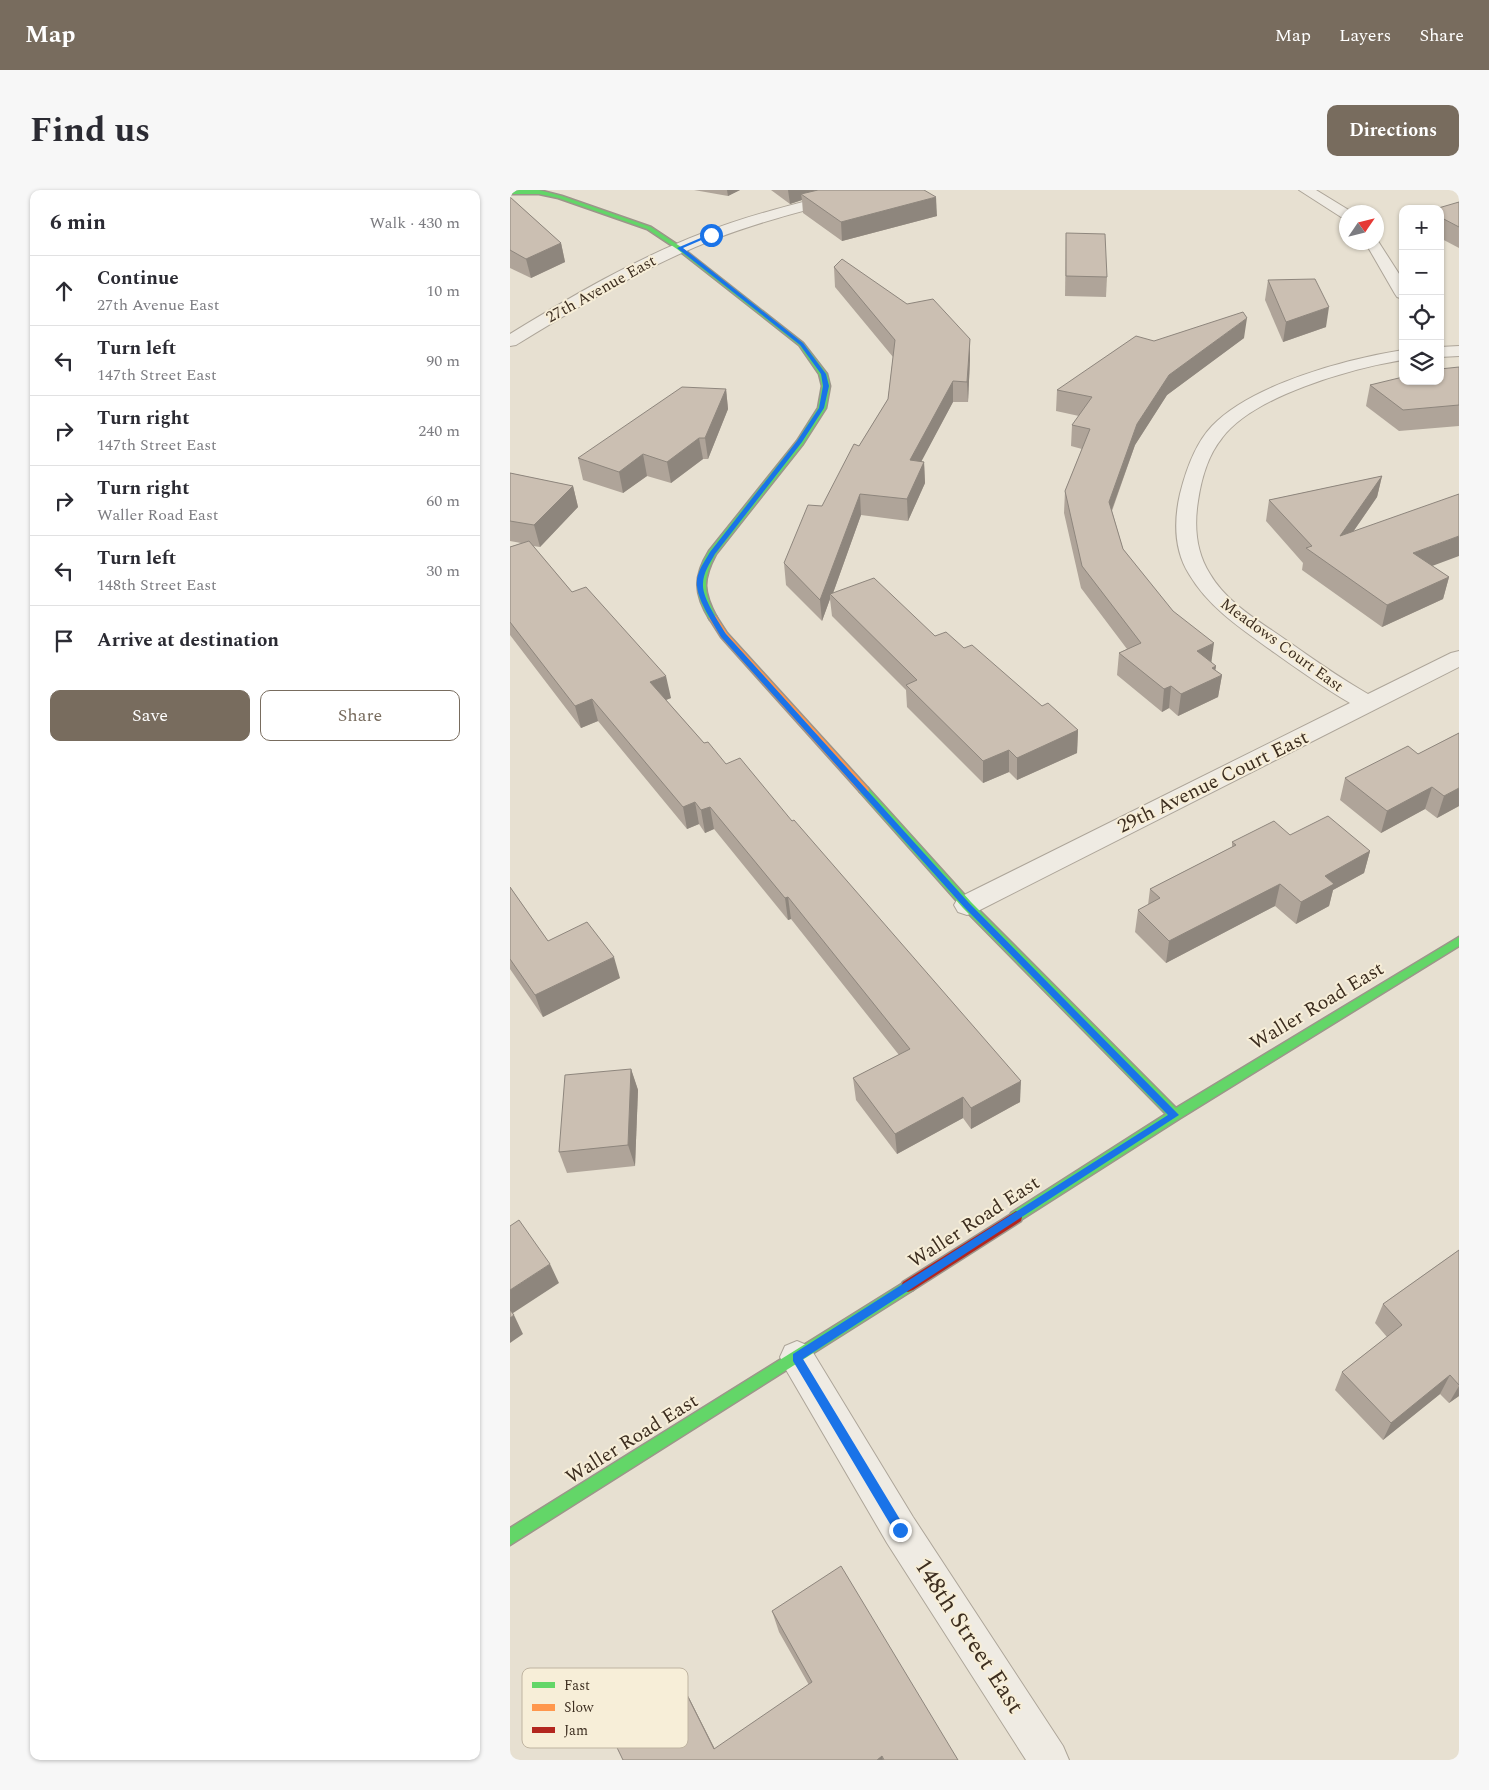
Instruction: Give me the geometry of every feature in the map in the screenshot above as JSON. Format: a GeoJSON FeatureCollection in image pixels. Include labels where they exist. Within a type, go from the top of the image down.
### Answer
{"type":"FeatureCollection","features":[{"type":"Feature","properties":{"kind":"street","name":"27th Avenue East"},"geometry":{"type":"LineString","coordinates":[[510,341],[620,276],[679,248],[746,224],[866,190]]}},
{"type":"Feature","properties":{"kind":"street"},"geometry":{"type":"LineString","coordinates":[[1306,190],[1339,210]]}},
{"type":"Feature","properties":{"kind":"street"},"geometry":{"type":"LineString","coordinates":[[510,192],[539,192],[560,197],[649,228],[679,248],[801,344],[823,374],[826,386],[822,408],[800,442],[712,553],[702,572],[700,585],[708,609],[724,635],[967,905],[1175,1115]]}},
{"type":"Feature","properties":{"kind":"street"},"geometry":{"type":"LineString","coordinates":[[1377,250],[1399,287]]}},
{"type":"Feature","properties":{"kind":"street"},"geometry":{"type":"LineString","coordinates":[[1444,352],[1459,351]]}},
{"type":"Feature","properties":{"kind":"street","name":"Meadows Court East"},"geometry":{"type":"LineString","coordinates":[[1368,704],[1331,683],[1252,626],[1214,595],[1199,573],[1190,554],[1185,518],[1192,484],[1209,442],[1234,415],[1271,395],[1333,372],[1365,362],[1399,356]]}},
{"type":"Feature","properties":{"kind":"street","name":"29th Avenue Court East"},"geometry":{"type":"LineString","coordinates":[[967,905],[1459,658]]}},
{"type":"Feature","properties":{"kind":"street","name":"Waller Road East"},"geometry":{"type":"LineString","coordinates":[[510,1537],[797,1357],[1175,1115],[1456,947]]}},
{"type":"Feature","properties":{"kind":"street","name":"148th Street East"},"geometry":{"type":"LineString","coordinates":[[797,1357],[900,1530],[1049,1760]]}},
{"type":"Feature","properties":{"kind":"building"},"geometry":{"type":"Polygon","coordinates":[[[818,190],[924,190],[936,197],[841,222],[801,194],[818,190]]]}},
{"type":"Feature","properties":{"kind":"building"},"geometry":{"type":"Polygon","coordinates":[[[510,197],[561,243],[526,259],[510,250],[510,197]]]}},
{"type":"Feature","properties":{"kind":"building"},"geometry":{"type":"Polygon","coordinates":[[[1459,202],[1459,227],[1444,219],[1444,206],[1459,202]]]}},
{"type":"Feature","properties":{"kind":"building"},"geometry":{"type":"Polygon","coordinates":[[[1066,233],[1105,234],[1107,277],[1066,276],[1066,233]]]}},
{"type":"Feature","properties":{"kind":"building"},"geometry":{"type":"Polygon","coordinates":[[[842,259],[907,304],[933,299],[970,339],[967,382],[953,381],[910,460],[924,462],[907,499],[860,494],[820,600],[784,563],[808,505],[822,506],[854,444],[859,446],[888,399],[895,340],[834,267],[842,259]]]}},
{"type":"Feature","properties":{"kind":"building"},"geometry":{"type":"Polygon","coordinates":[[[1315,279],[1329,307],[1286,322],[1268,280],[1315,279]]]}},
{"type":"Feature","properties":{"kind":"building"},"geometry":{"type":"Polygon","coordinates":[[[1243,312],[1247,318],[1169,375],[1137,424],[1109,502],[1123,549],[1173,611],[1214,643],[1197,651],[1216,666],[1212,668],[1222,675],[1181,694],[1171,686],[1164,689],[1119,653],[1141,643],[1082,566],[1065,491],[1090,429],[1072,425],[1092,397],[1057,390],[1136,336],[1154,341],[1243,312]]]}},
{"type":"Feature","properties":{"kind":"building"},"geometry":{"type":"Polygon","coordinates":[[[1459,367],[1459,405],[1403,410],[1370,385],[1399,378],[1399,385],[1444,385],[1444,369],[1459,367]]]}},
{"type":"Feature","properties":{"kind":"building"},"geometry":{"type":"Polygon","coordinates":[[[682,387],[726,389],[705,438],[699,438],[667,462],[643,454],[619,472],[578,458],[682,387]]]}},
{"type":"Feature","properties":{"kind":"building"},"geometry":{"type":"Polygon","coordinates":[[[510,473],[573,486],[534,525],[510,521],[510,473]]]}},
{"type":"Feature","properties":{"kind":"building"},"geometry":{"type":"Polygon","coordinates":[[[1382,476],[1340,536],[1459,494],[1459,536],[1413,553],[1449,577],[1387,605],[1306,548],[1312,546],[1269,500],[1382,476]]]}},
{"type":"Feature","properties":{"kind":"building"},"geometry":{"type":"Polygon","coordinates":[[[529,541],[572,592],[586,587],[666,676],[650,682],[704,743],[708,742],[726,764],[740,758],[792,821],[794,820],[1021,1081],[971,1108],[963,1097],[895,1134],[853,1078],[910,1049],[788,897],[785,898],[710,807],[701,810],[695,802],[683,807],[592,699],[575,706],[510,622],[510,547],[529,541]]]}},
{"type":"Feature","properties":{"kind":"building"},"geometry":{"type":"Polygon","coordinates":[[[874,578],[935,636],[946,632],[964,648],[972,645],[1042,706],[1048,703],[1078,730],[1017,758],[1009,750],[983,761],[906,685],[917,680],[830,594],[874,578]]]}},
{"type":"Feature","properties":{"kind":"building"},"geometry":{"type":"Polygon","coordinates":[[[1459,733],[1459,788],[1444,796],[1432,787],[1387,811],[1345,778],[1408,746],[1418,754],[1459,733]]]}},
{"type":"Feature","properties":{"kind":"building"},"geometry":{"type":"Polygon","coordinates":[[[1328,816],[1370,851],[1325,876],[1334,884],[1301,902],[1280,884],[1169,941],[1138,910],[1160,898],[1150,889],[1236,845],[1232,842],[1274,821],[1290,835],[1328,816]]]}},
{"type":"Feature","properties":{"kind":"building"},"geometry":{"type":"Polygon","coordinates":[[[510,887],[548,941],[587,922],[614,957],[535,995],[510,959],[510,887]]]}},
{"type":"Feature","properties":{"kind":"building"},"geometry":{"type":"Polygon","coordinates":[[[631,1069],[628,1145],[559,1152],[565,1075],[631,1069]]]}},
{"type":"Feature","properties":{"kind":"building"},"geometry":{"type":"Polygon","coordinates":[[[519,1220],[550,1264],[510,1290],[510,1226],[519,1220]]]}},
{"type":"Feature","properties":{"kind":"building"},"geometry":{"type":"Polygon","coordinates":[[[1459,1250],[1459,1385],[1450,1375],[1391,1423],[1342,1372],[1402,1325],[1383,1304],[1459,1250]]]}},
{"type":"Feature","properties":{"kind":"building"},"geometry":{"type":"Polygon","coordinates":[[[510,1310],[514,1315],[510,1318],[510,1310]]]}},
{"type":"Feature","properties":{"kind":"building"},"geometry":{"type":"Polygon","coordinates":[[[841,1566],[958,1760],[884,1760],[882,1756],[877,1760],[623,1760],[617,1748],[688,1748],[688,1697],[714,1749],[812,1682],[772,1611],[841,1566]]]}},
{"type":"Feature","properties":{"kind":"traffic: fast"},"geometry":{"type":"LineString","coordinates":[[510,192],[539,192],[560,197],[649,228],[679,248],[801,344],[823,374],[826,386],[822,408],[800,442],[712,553],[707,563],[701,586],[704,600],[713,618]]}},
{"type":"Feature","properties":{"kind":"traffic: fast"},"geometry":{"type":"LineString","coordinates":[[864,790],[967,905],[1175,1115]]}},
{"type":"Feature","properties":{"kind":"traffic: fast"},"geometry":{"type":"LineString","coordinates":[[1016,1217],[1175,1115],[1459,941]]}},
{"type":"Feature","properties":{"kind":"traffic: fast"},"geometry":{"type":"LineString","coordinates":[[510,1537],[908,1286]]}},
{"type":"Feature","properties":{"kind":"traffic: slow"},"geometry":{"type":"LineString","coordinates":[[713,618],[724,635],[864,790]]}},
{"type":"Feature","properties":{"kind":"traffic: jam"},"geometry":{"type":"LineString","coordinates":[[908,1286],[1016,1217]]}},
{"type":"Feature","properties":{"kind":"route"},"geometry":{"type":"LineString","coordinates":[[711,235],[679,248],[801,344],[810,353],[823,374],[826,386],[822,408],[800,442],[712,553],[702,572],[700,585],[708,609],[724,635],[967,905],[1175,1115],[797,1357],[900,1530]]}}]}
